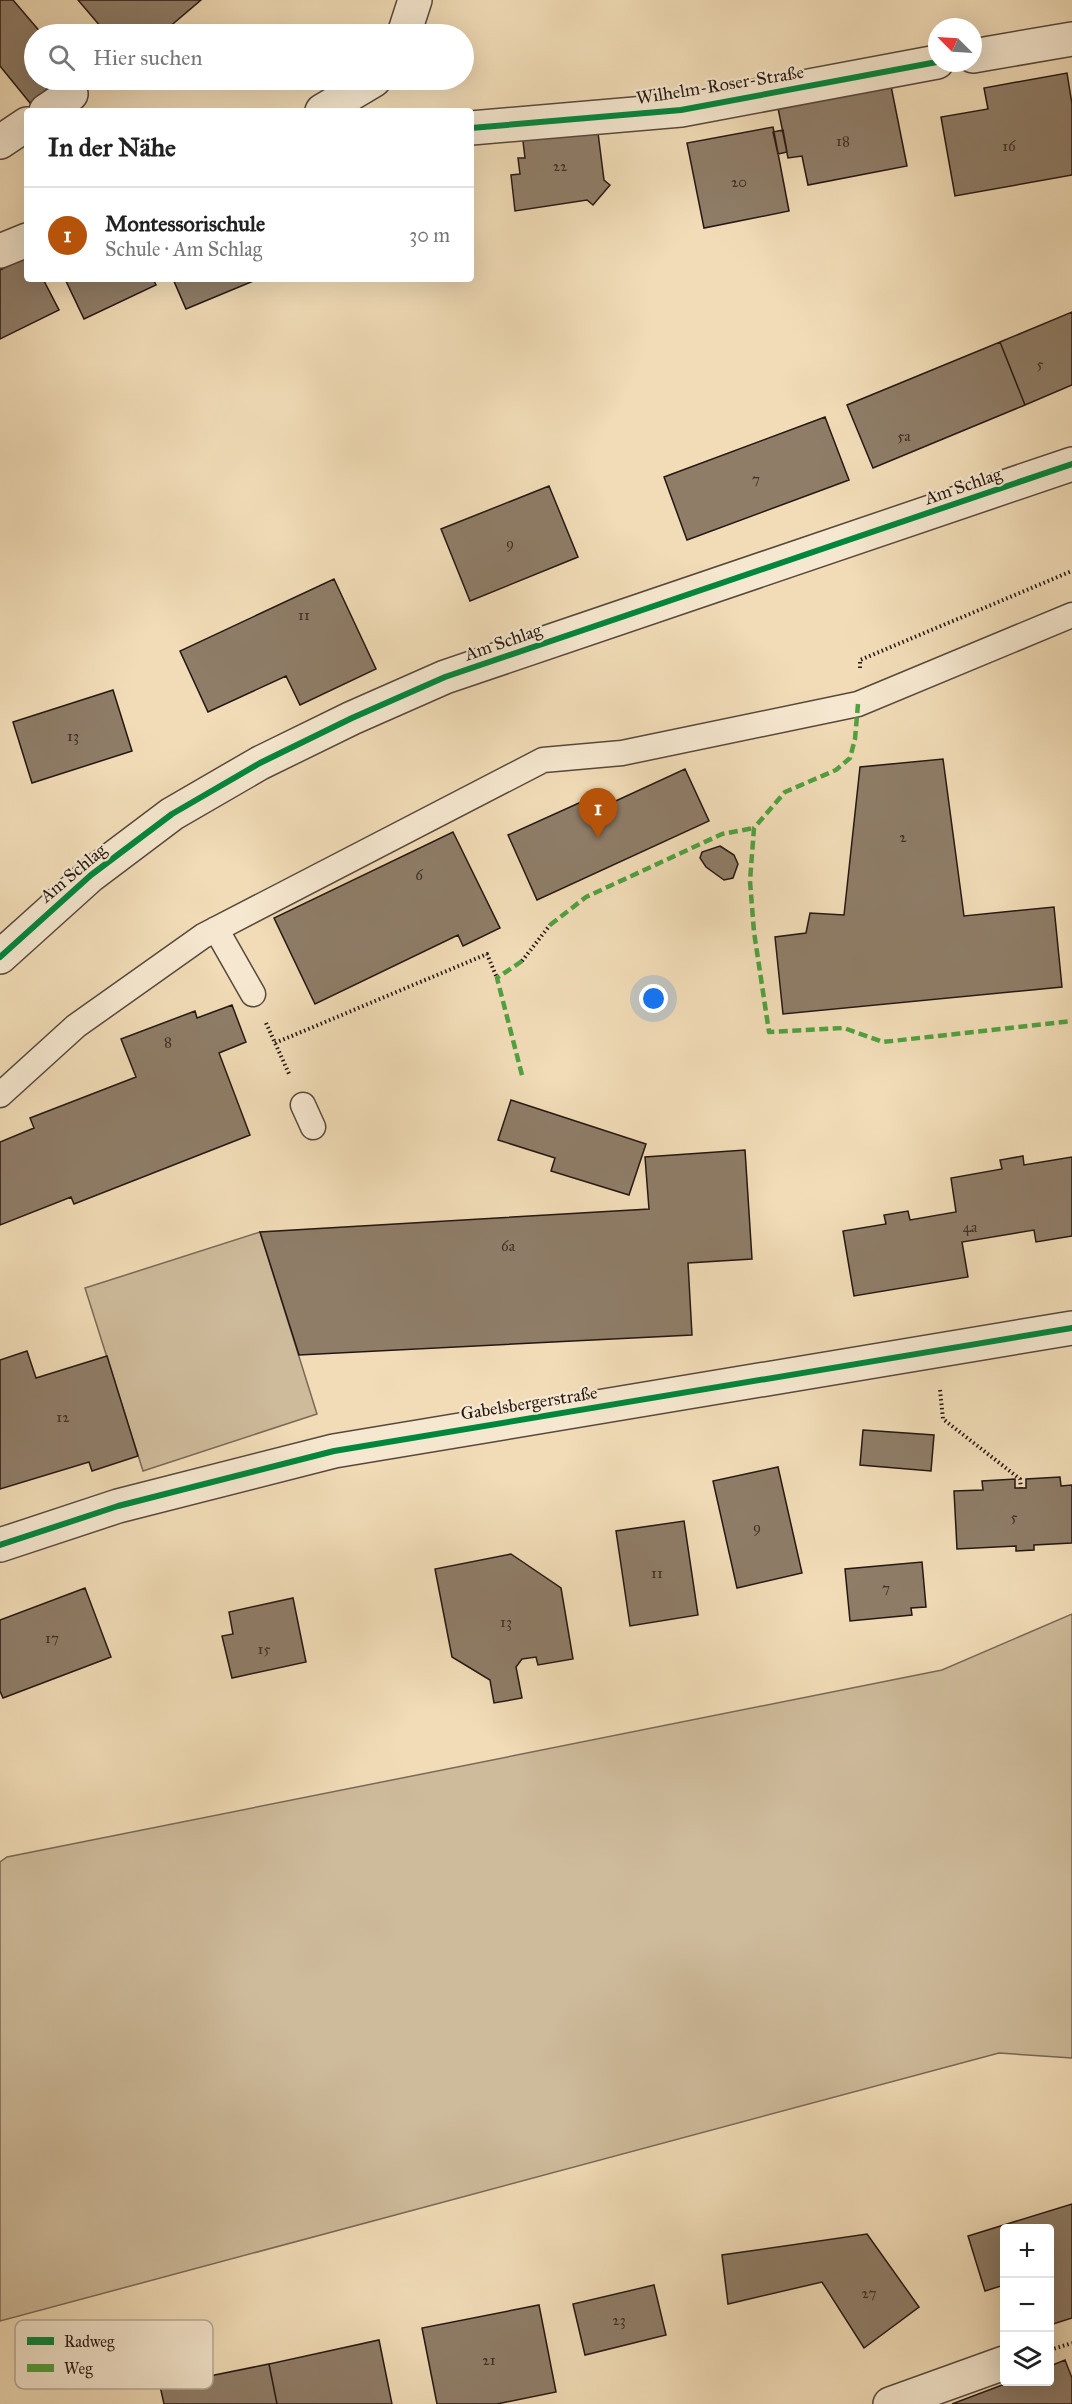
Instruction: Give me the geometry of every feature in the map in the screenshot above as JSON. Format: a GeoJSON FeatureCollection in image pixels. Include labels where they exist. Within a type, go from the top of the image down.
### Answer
{"type":"FeatureCollection","features":[{"type":"Feature","properties":{"kind":"street"},"geometry":{"type":"LineString","coordinates":[[408,24],[416,0]]}},
{"type":"Feature","properties":{"kind":"street"},"geometry":{"type":"LineString","coordinates":[[982,54],[1072,39]]}},
{"type":"Feature","properties":{"kind":"street","name":"Wilhelm-Roser-Straße"},"geometry":{"type":"LineString","coordinates":[[474,128],[681,110],[928,64]]}},
{"type":"Feature","properties":{"kind":"street"},"geometry":{"type":"LineString","coordinates":[[327,108],[357,90]]}},
{"type":"Feature","properties":{"kind":"street"},"geometry":{"type":"LineString","coordinates":[[0,142],[24,126]]}},
{"type":"Feature","properties":{"kind":"street"},"geometry":{"type":"LineString","coordinates":[[0,251],[24,241]]}},
{"type":"Feature","properties":{"kind":"street","name":"Am Schlag"},"geometry":{"type":"LineString","coordinates":[[0,957],[91,875],[172,814],[260,763],[352,718],[445,677],[1072,464]]}},
{"type":"Feature","properties":{"kind":"street","name":"Gabelsbergerstraße"},"geometry":{"type":"LineString","coordinates":[[0,1545],[118,1506],[334,1451],[1072,1328]]}},
{"type":"Feature","properties":{"kind":"street"},"geometry":{"type":"LineString","coordinates":[[890,2404],[1000,2365]]}},
{"type":"Feature","properties":{"kind":"lane"},"geometry":{"type":"LineString","coordinates":[[0,1095],[76,1026],[216,929],[543,760],[622,753],[858,704],[1072,615]]}},
{"type":"Feature","properties":{"kind":"lane"},"geometry":{"type":"LineString","coordinates":[[216,929],[253,994]]}},
{"type":"Feature","properties":{"kind":"lane"},"geometry":{"type":"LineString","coordinates":[[303,1104],[313,1127]]}},
{"type":"Feature","properties":{"kind":"path"},"geometry":{"type":"LineString","coordinates":[[522,961],[550,925]]}},
{"type":"Feature","properties":{"kind":"path"},"geometry":{"type":"LineString","coordinates":[[275,1043],[488,954],[498,978]]}},
{"type":"Feature","properties":{"kind":"path"},"geometry":{"type":"LineString","coordinates":[[253,994],[303,1104]]}},
{"type":"Feature","properties":{"kind":"path"},"geometry":{"type":"LineString","coordinates":[[939,1390],[943,1419],[1020,1479],[1021,1488]]}},
{"type":"Feature","properties":{"kind":"path"},"geometry":{"type":"LineString","coordinates":[[1054,2349],[1072,2343]]}},
{"type":"Feature","properties":{"kind":"shaded area"},"geometry":{"type":"Polygon","coordinates":[[[260,1232],[317,1414],[143,1471],[85,1288],[260,1232]]]}},
{"type":"Feature","properties":{"kind":"shaded area"},"geometry":{"type":"Polygon","coordinates":[[[1072,1614],[1072,2058],[999,2053],[0,2321],[0,1862],[7,1857],[942,1670],[1072,1614]]]}},
{"type":"Feature","properties":{"kind":"building"},"geometry":{"type":"Polygon","coordinates":[[[0,0],[13,0],[33,24],[24,24],[24,90],[46,90],[30,103],[0,66],[0,0]]]}},
{"type":"Feature","properties":{"kind":"building"},"geometry":{"type":"Polygon","coordinates":[[[78,0],[201,0],[173,24],[98,24],[78,0]]]}},
{"type":"Feature","properties":{"kind":"building"},"geometry":{"type":"Polygon","coordinates":[[[1067,73],[1072,104],[1072,175],[955,196],[941,117],[988,109],[984,88],[1067,73]]]}},
{"type":"Feature","properties":{"kind":"building"},"geometry":{"type":"Polygon","coordinates":[[[890,81],[907,166],[808,185],[802,156],[788,158],[777,103],[890,81]]]}},
{"type":"Feature","properties":{"kind":"building"},"geometry":{"type":"Polygon","coordinates":[[[597,125],[604,180],[610,185],[593,205],[587,200],[515,211],[511,175],[520,174],[518,158],[525,158],[522,133],[597,125]]]}},
{"type":"Feature","properties":{"kind":"building"},"geometry":{"type":"Polygon","coordinates":[[[773,127],[789,211],[704,228],[687,143],[773,127]]]}},
{"type":"Feature","properties":{"kind":"building"},"geometry":{"type":"Polygon","coordinates":[[[783,130],[787,152],[778,154],[773,132],[783,130]]]}},
{"type":"Feature","properties":{"kind":"building"},"geometry":{"type":"Polygon","coordinates":[[[24,258],[24,282],[45,282],[59,310],[0,339],[0,270],[24,258]]]}},
{"type":"Feature","properties":{"kind":"building"},"geometry":{"type":"Polygon","coordinates":[[[66,282],[154,282],[156,285],[84,319],[66,282]]]}},
{"type":"Feature","properties":{"kind":"building"},"geometry":{"type":"Polygon","coordinates":[[[174,282],[251,282],[186,309],[174,282]]]}},
{"type":"Feature","properties":{"kind":"building"},"geometry":{"type":"Polygon","coordinates":[[[1072,312],[1072,385],[1025,405],[1000,342],[1072,312]]]}},
{"type":"Feature","properties":{"kind":"building"},"geometry":{"type":"Polygon","coordinates":[[[1000,342],[1025,405],[873,468],[847,405],[1000,342]]]}},
{"type":"Feature","properties":{"kind":"building"},"geometry":{"type":"Polygon","coordinates":[[[825,417],[849,480],[687,540],[664,477],[825,417]]]}},
{"type":"Feature","properties":{"kind":"building"},"geometry":{"type":"Polygon","coordinates":[[[549,486],[578,557],[470,601],[441,529],[549,486]]]}},
{"type":"Feature","properties":{"kind":"building"},"geometry":{"type":"Polygon","coordinates":[[[334,579],[376,669],[300,705],[286,676],[208,712],[180,651],[334,579]]]}},
{"type":"Feature","properties":{"kind":"building"},"geometry":{"type":"Polygon","coordinates":[[[113,690],[132,751],[32,783],[13,722],[113,690]]]}},
{"type":"Feature","properties":{"kind":"building"},"geometry":{"type":"Polygon","coordinates":[[[943,759],[964,916],[1054,907],[1062,987],[783,1014],[775,937],[806,933],[810,913],[844,915],[860,767],[943,759]]]}},
{"type":"Feature","properties":{"kind":"building"},"geometry":{"type":"Polygon","coordinates":[[[685,769],[709,821],[537,900],[508,835],[601,793],[607,805],[685,769]]]}},
{"type":"Feature","properties":{"kind":"building"},"geometry":{"type":"Polygon","coordinates":[[[453,832],[500,928],[463,946],[458,935],[315,1004],[274,918],[453,832]]]}},
{"type":"Feature","properties":{"kind":"building"},"geometry":{"type":"Polygon","coordinates":[[[720,846],[734,855],[738,864],[733,878],[724,880],[706,867],[700,858],[702,852],[720,846]]]}},
{"type":"Feature","properties":{"kind":"building"},"geometry":{"type":"Polygon","coordinates":[[[232,1005],[246,1042],[219,1053],[250,1135],[74,1204],[71,1197],[0,1225],[0,1142],[34,1128],[30,1118],[136,1077],[121,1039],[195,1011],[197,1018],[232,1005]]]}},
{"type":"Feature","properties":{"kind":"building"},"geometry":{"type":"Polygon","coordinates":[[[511,1100],[646,1144],[629,1195],[551,1171],[555,1158],[498,1140],[511,1100]]]}},
{"type":"Feature","properties":{"kind":"building"},"geometry":{"type":"Polygon","coordinates":[[[745,1150],[752,1259],[688,1263],[692,1335],[299,1355],[260,1232],[649,1209],[645,1157],[745,1150]]]}},
{"type":"Feature","properties":{"kind":"building"},"geometry":{"type":"Polygon","coordinates":[[[1023,1156],[1024,1165],[1072,1157],[1072,1236],[1036,1242],[1034,1230],[962,1242],[968,1277],[854,1296],[843,1231],[886,1224],[884,1215],[908,1211],[910,1220],[956,1212],[951,1178],[1002,1169],[1000,1160],[1023,1156]]]}},
{"type":"Feature","properties":{"kind":"building"},"geometry":{"type":"Polygon","coordinates":[[[27,1351],[36,1378],[107,1356],[138,1456],[92,1471],[89,1462],[0,1489],[0,1360],[27,1351]]]}},
{"type":"Feature","properties":{"kind":"building"},"geometry":{"type":"Polygon","coordinates":[[[863,1430],[934,1435],[931,1471],[860,1465],[863,1430]]]}},
{"type":"Feature","properties":{"kind":"building"},"geometry":{"type":"Polygon","coordinates":[[[778,1467],[802,1573],[737,1588],[713,1481],[778,1467]]]}},
{"type":"Feature","properties":{"kind":"building"},"geometry":{"type":"Polygon","coordinates":[[[1060,1477],[1061,1486],[1072,1485],[1072,1543],[1034,1545],[1034,1550],[1016,1551],[1016,1546],[957,1549],[954,1491],[983,1490],[982,1481],[1015,1479],[1015,1488],[1026,1488],[1026,1479],[1060,1477]]]}},
{"type":"Feature","properties":{"kind":"building"},"geometry":{"type":"Polygon","coordinates":[[[684,1521],[698,1615],[630,1626],[616,1531],[684,1521]]]}},
{"type":"Feature","properties":{"kind":"building"},"geometry":{"type":"Polygon","coordinates":[[[511,1554],[561,1588],[573,1659],[538,1665],[536,1657],[522,1659],[516,1667],[522,1698],[494,1703],[490,1680],[452,1657],[435,1569],[511,1554]]]}},
{"type":"Feature","properties":{"kind":"building"},"geometry":{"type":"Polygon","coordinates":[[[922,1562],[926,1607],[911,1608],[912,1615],[850,1621],[845,1569],[922,1562]]]}},
{"type":"Feature","properties":{"kind":"building"},"geometry":{"type":"Polygon","coordinates":[[[85,1588],[111,1657],[3,1698],[0,1691],[0,1620],[85,1588]]]}},
{"type":"Feature","properties":{"kind":"building"},"geometry":{"type":"Polygon","coordinates":[[[293,1598],[306,1662],[232,1678],[222,1636],[233,1634],[229,1612],[293,1598]]]}},
{"type":"Feature","properties":{"kind":"building"},"geometry":{"type":"Polygon","coordinates":[[[1072,2204],[1072,2318],[1054,2324],[1054,2224],[1007,2224],[1072,2204]]]}},
{"type":"Feature","properties":{"kind":"building"},"geometry":{"type":"Polygon","coordinates":[[[1000,2226],[1000,2286],[985,2291],[968,2236],[1000,2226]]]}},
{"type":"Feature","properties":{"kind":"building"},"geometry":{"type":"Polygon","coordinates":[[[867,2234],[919,2307],[864,2348],[822,2282],[728,2304],[722,2255],[867,2234]]]}},
{"type":"Feature","properties":{"kind":"building"},"geometry":{"type":"Polygon","coordinates":[[[654,2285],[666,2335],[585,2355],[573,2304],[654,2285]]]}},
{"type":"Feature","properties":{"kind":"building"},"geometry":{"type":"Polygon","coordinates":[[[539,2305],[556,2392],[497,2404],[437,2404],[422,2328],[539,2305]]]}},
{"type":"Feature","properties":{"kind":"building"},"geometry":{"type":"Polygon","coordinates":[[[379,2340],[392,2404],[277,2404],[269,2364],[379,2340]]]}},
{"type":"Feature","properties":{"kind":"building"},"geometry":{"type":"Polygon","coordinates":[[[1065,2360],[1072,2378],[1072,2404],[952,2404],[1000,2386],[1054,2386],[1054,2364],[1065,2360]]]}},
{"type":"Feature","properties":{"kind":"building"},"geometry":{"type":"Polygon","coordinates":[[[269,2364],[277,2404],[164,2404],[161,2389],[213,2389],[213,2375],[269,2364]]]}},
{"type":"Feature","properties":{"kind":"marked path"},"geometry":{"type":"LineString","coordinates":[[858,704],[855,739],[850,758],[836,770],[785,792],[754,828],[750,881],[754,932],[769,1032],[844,1028],[883,1042],[1072,1021]]}},
{"type":"Feature","properties":{"kind":"marked path"},"geometry":{"type":"LineString","coordinates":[[550,925],[586,897],[722,834],[754,828]]}},
{"type":"Feature","properties":{"kind":"marked path"},"geometry":{"type":"LineString","coordinates":[[522,961],[497,978],[523,1079]]}},
{"type":"Feature","properties":{"kind":"cycle path"},"geometry":{"type":"LineString","coordinates":[[474,128],[681,110],[928,64]]}},
{"type":"Feature","properties":{"kind":"cycle path"},"geometry":{"type":"LineString","coordinates":[[0,957],[91,875],[172,814],[260,763],[352,718],[445,677],[1072,464]]}},
{"type":"Feature","properties":{"kind":"cycle path"},"geometry":{"type":"LineString","coordinates":[[0,1545],[118,1506],[334,1451],[1072,1328]]}},
{"type":"Feature","properties":{"kind":"place","name":"Montessorischule"},"geometry":{"type":"Point","coordinates":[598,838]}}]}
